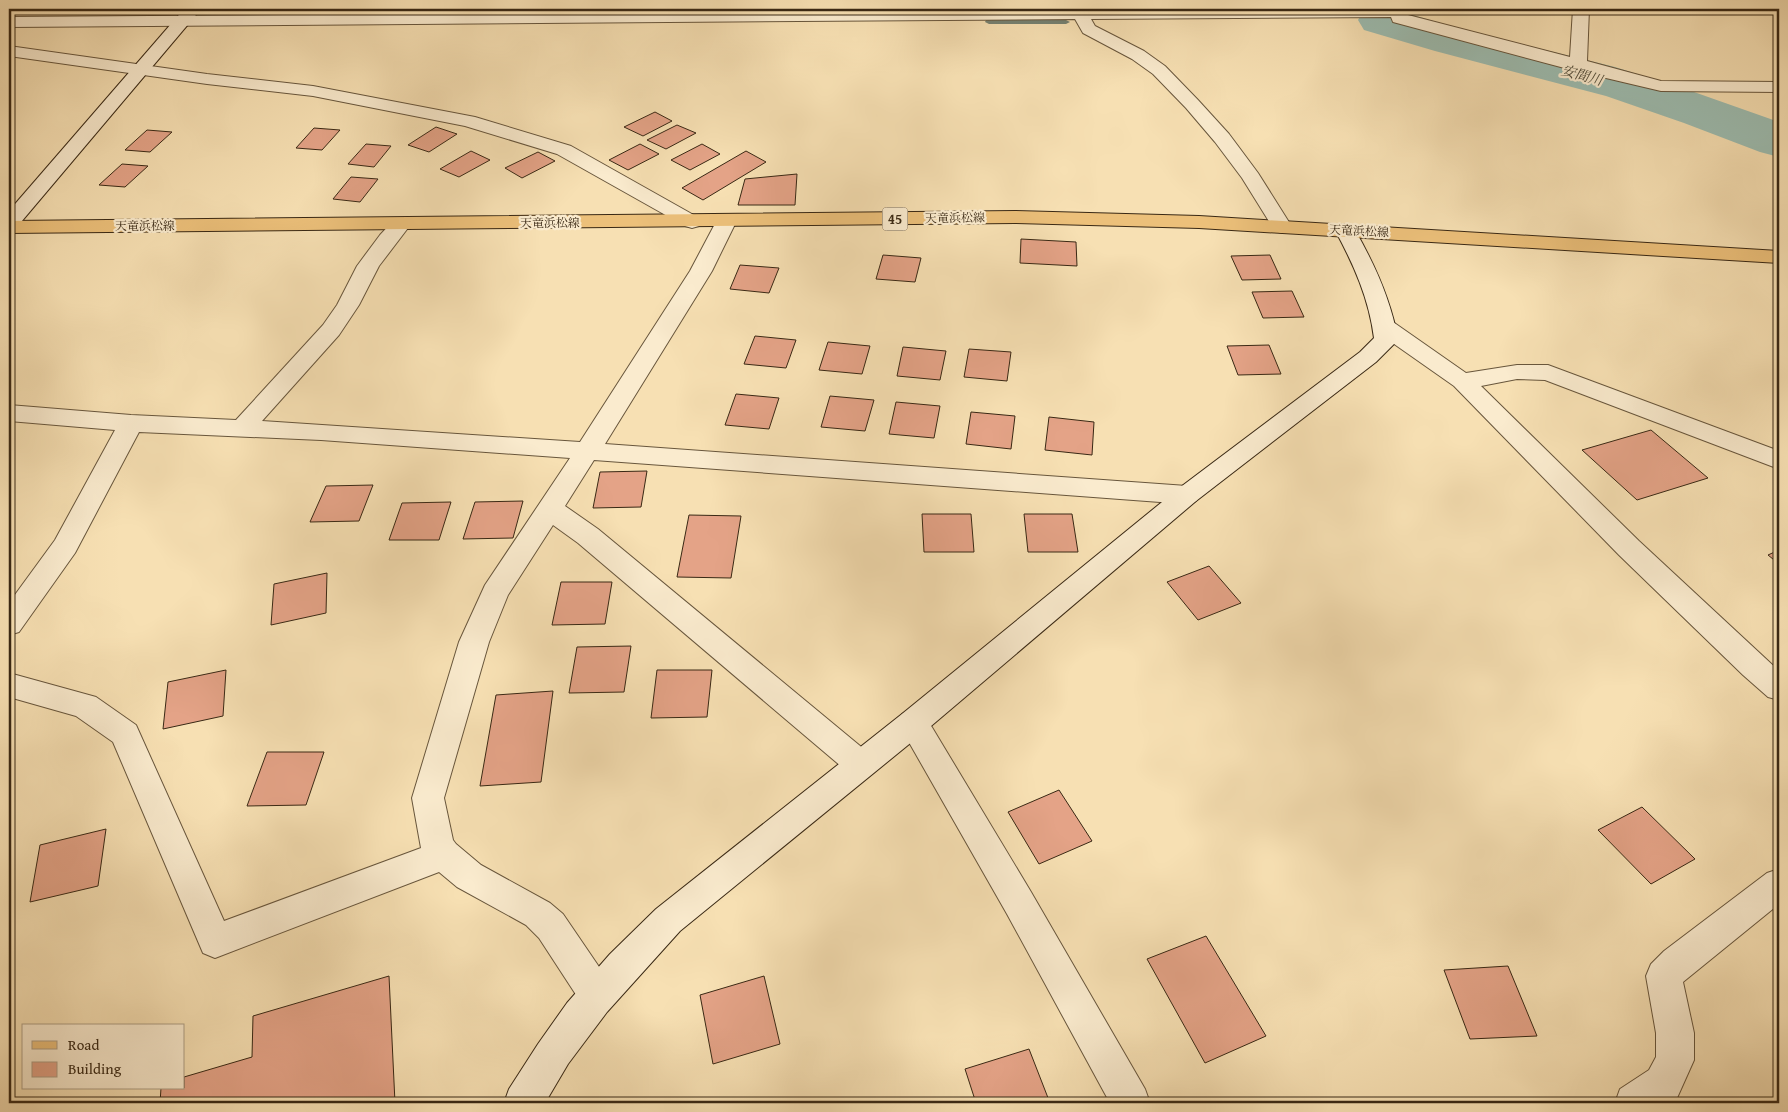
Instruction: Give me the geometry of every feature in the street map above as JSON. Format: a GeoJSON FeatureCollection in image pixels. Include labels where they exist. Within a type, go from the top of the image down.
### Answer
{"type":"FeatureCollection","features":[{"type":"Feature","properties":{"kind":"main road","name":"天竜浜松線"},"geometry":{"type":"LineString","coordinates":[[9,226],[1015,218],[1199,222],[1779,257]]}},
{"type":"Feature","properties":{"kind":"street"},"geometry":{"type":"LineString","coordinates":[[1578,66],[1581,9]]}},
{"type":"Feature","properties":{"kind":"street"},"geometry":{"type":"LineString","coordinates":[[9,22],[188,15],[1401,11],[1399,18],[1661,86],[1779,87]]}},
{"type":"Feature","properties":{"kind":"street"},"geometry":{"type":"LineString","coordinates":[[1079,12],[1089,29],[1138,55],[1159,70],[1192,104],[1234,153],[1282,227]]}},
{"type":"Feature","properties":{"kind":"street"},"geometry":{"type":"LineString","coordinates":[[9,226],[188,15]]}},
{"type":"Feature","properties":{"kind":"street"},"geometry":{"type":"LineString","coordinates":[[9,51],[313,91],[468,121],[564,150],[692,222]]}},
{"type":"Feature","properties":{"kind":"street"},"geometry":{"type":"LineString","coordinates":[[597,995],[551,926],[538,914],[469,876],[444,855],[437,846],[428,798],[474,642],[503,578],[550,509],[701,271],[727,220]]}},
{"type":"Feature","properties":{"kind":"street"},"geometry":{"type":"LineString","coordinates":[[243,428],[331,330],[348,305],[368,266],[387,239],[401,224]]}},
{"type":"Feature","properties":{"kind":"street"},"geometry":{"type":"LineString","coordinates":[[523,1103],[555,1050],[597,995],[635,952],[668,920],[913,723],[1187,495],[1368,357],[1386,340],[1378,296],[1357,250],[1345,230]]}},
{"type":"Feature","properties":{"kind":"street"},"geometry":{"type":"LineString","coordinates":[[1385,327],[1462,381],[1629,548],[1754,667],[1779,688]]}},
{"type":"Feature","properties":{"kind":"street"},"geometry":{"type":"LineString","coordinates":[[1462,381],[1517,372],[1548,373],[1779,460]]}},
{"type":"Feature","properties":{"kind":"street"},"geometry":{"type":"LineString","coordinates":[[9,413],[131,423],[243,428],[587,451],[1187,495]]}},
{"type":"Feature","properties":{"kind":"street"},"geometry":{"type":"LineString","coordinates":[[9,624],[65,546],[131,423]]}},
{"type":"Feature","properties":{"kind":"street"},"geometry":{"type":"LineString","coordinates":[[550,509],[588,536],[860,764]]}},
{"type":"Feature","properties":{"kind":"street"},"geometry":{"type":"LineString","coordinates":[[9,684],[85,706],[125,734],[215,941],[444,855]]}},
{"type":"Feature","properties":{"kind":"street"},"geometry":{"type":"LineString","coordinates":[[913,723],[1019,903],[1131,1103]]}},
{"type":"Feature","properties":{"kind":"street"},"geometry":{"type":"LineString","coordinates":[[1657,1097],[1675,1060],[1675,1033],[1664,976],[1677,963],[1779,884]]}},
{"type":"Feature","properties":{"kind":"building"},"geometry":{"type":"Polygon","coordinates":[[[655,112],[672,121],[643,136],[624,127],[655,112]]]}},
{"type":"Feature","properties":{"kind":"building"},"geometry":{"type":"Polygon","coordinates":[[[677,125],[696,133],[666,149],[647,140],[677,125]]]}},
{"type":"Feature","properties":{"kind":"building"},"geometry":{"type":"Polygon","coordinates":[[[436,127],[457,134],[429,152],[408,145],[436,127]]]}},
{"type":"Feature","properties":{"kind":"building"},"geometry":{"type":"Polygon","coordinates":[[[314,128],[340,130],[322,150],[296,148],[314,128]]]}},
{"type":"Feature","properties":{"kind":"building"},"geometry":{"type":"Polygon","coordinates":[[[147,130],[172,132],[150,152],[125,150],[147,130]]]}},
{"type":"Feature","properties":{"kind":"building"},"geometry":{"type":"Polygon","coordinates":[[[366,144],[391,146],[374,167],[348,164],[366,144]]]}},
{"type":"Feature","properties":{"kind":"building"},"geometry":{"type":"Polygon","coordinates":[[[640,144],[659,154],[628,170],[609,160],[640,144]]]}},
{"type":"Feature","properties":{"kind":"building"},"geometry":{"type":"Polygon","coordinates":[[[702,144],[720,154],[690,170],[671,160],[702,144]]]}},
{"type":"Feature","properties":{"kind":"building"},"geometry":{"type":"Polygon","coordinates":[[[471,151],[490,160],[459,177],[440,169],[471,151]]]}},
{"type":"Feature","properties":{"kind":"building"},"geometry":{"type":"Polygon","coordinates":[[[746,151],[766,162],[703,200],[682,188],[746,151]]]}},
{"type":"Feature","properties":{"kind":"building"},"geometry":{"type":"Polygon","coordinates":[[[538,152],[555,161],[522,178],[505,168],[538,152]]]}},
{"type":"Feature","properties":{"kind":"building"},"geometry":{"type":"Polygon","coordinates":[[[122,164],[148,166],[125,187],[99,185],[122,164]]]}},
{"type":"Feature","properties":{"kind":"building"},"geometry":{"type":"Polygon","coordinates":[[[797,174],[795,205],[738,205],[745,179],[797,174]]]}},
{"type":"Feature","properties":{"kind":"building"},"geometry":{"type":"Polygon","coordinates":[[[351,177],[378,179],[360,202],[333,199],[351,177]]]}},
{"type":"Feature","properties":{"kind":"building"},"geometry":{"type":"Polygon","coordinates":[[[1021,239],[1076,242],[1077,266],[1020,263],[1021,239]]]}},
{"type":"Feature","properties":{"kind":"building"},"geometry":{"type":"Polygon","coordinates":[[[883,255],[921,258],[915,282],[876,279],[883,255]]]}},
{"type":"Feature","properties":{"kind":"building"},"geometry":{"type":"Polygon","coordinates":[[[1270,255],[1281,279],[1242,280],[1231,256],[1270,255]]]}},
{"type":"Feature","properties":{"kind":"building"},"geometry":{"type":"Polygon","coordinates":[[[740,265],[779,268],[769,293],[730,289],[740,265]]]}},
{"type":"Feature","properties":{"kind":"building"},"geometry":{"type":"Polygon","coordinates":[[[1292,291],[1304,317],[1263,318],[1252,292],[1292,291]]]}},
{"type":"Feature","properties":{"kind":"building"},"geometry":{"type":"Polygon","coordinates":[[[755,336],[796,340],[786,368],[744,364],[755,336]]]}},
{"type":"Feature","properties":{"kind":"building"},"geometry":{"type":"Polygon","coordinates":[[[828,342],[870,346],[862,374],[819,370],[828,342]]]}},
{"type":"Feature","properties":{"kind":"building"},"geometry":{"type":"Polygon","coordinates":[[[1269,345],[1281,374],[1238,375],[1227,346],[1269,345]]]}},
{"type":"Feature","properties":{"kind":"building"},"geometry":{"type":"Polygon","coordinates":[[[903,347],[946,351],[940,380],[897,376],[903,347]]]}},
{"type":"Feature","properties":{"kind":"building"},"geometry":{"type":"Polygon","coordinates":[[[969,349],[1011,352],[1007,381],[964,377],[969,349]]]}},
{"type":"Feature","properties":{"kind":"building"},"geometry":{"type":"Polygon","coordinates":[[[736,394],[779,398],[769,429],[725,425],[736,394]]]}},
{"type":"Feature","properties":{"kind":"building"},"geometry":{"type":"Polygon","coordinates":[[[830,396],[874,400],[865,431],[821,427],[830,396]]]}},
{"type":"Feature","properties":{"kind":"building"},"geometry":{"type":"Polygon","coordinates":[[[896,402],[940,406],[934,438],[889,434],[896,402]]]}},
{"type":"Feature","properties":{"kind":"building"},"geometry":{"type":"Polygon","coordinates":[[[971,412],[1015,416],[1011,449],[966,444],[971,412]]]}},
{"type":"Feature","properties":{"kind":"building"},"geometry":{"type":"Polygon","coordinates":[[[1049,417],[1094,422],[1092,455],[1045,450],[1049,417]]]}},
{"type":"Feature","properties":{"kind":"building"},"geometry":{"type":"Polygon","coordinates":[[[1651,430],[1708,478],[1637,500],[1582,450],[1651,430]]]}},
{"type":"Feature","properties":{"kind":"building"},"geometry":{"type":"Polygon","coordinates":[[[647,471],[641,507],[593,508],[600,472],[647,471]]]}},
{"type":"Feature","properties":{"kind":"building"},"geometry":{"type":"Polygon","coordinates":[[[373,485],[359,521],[310,522],[326,486],[373,485]]]}},
{"type":"Feature","properties":{"kind":"building"},"geometry":{"type":"Polygon","coordinates":[[[523,501],[513,538],[463,539],[475,502],[523,501]]]}},
{"type":"Feature","properties":{"kind":"building"},"geometry":{"type":"Polygon","coordinates":[[[451,502],[439,540],[389,540],[402,503],[451,502]]]}},
{"type":"Feature","properties":{"kind":"building"},"geometry":{"type":"Polygon","coordinates":[[[922,514],[971,514],[974,552],[924,552],[922,514]]]}},
{"type":"Feature","properties":{"kind":"building"},"geometry":{"type":"Polygon","coordinates":[[[1024,514],[1072,514],[1078,552],[1028,552],[1024,514]]]}},
{"type":"Feature","properties":{"kind":"building"},"geometry":{"type":"Polygon","coordinates":[[[689,515],[741,516],[731,578],[677,577],[689,515]]]}},
{"type":"Feature","properties":{"kind":"building"},"geometry":{"type":"Polygon","coordinates":[[[1779,550],[1779,564],[1768,555],[1779,550]]]}},
{"type":"Feature","properties":{"kind":"building"},"geometry":{"type":"Polygon","coordinates":[[[1209,566],[1241,603],[1198,620],[1167,582],[1209,566]]]}},
{"type":"Feature","properties":{"kind":"building"},"geometry":{"type":"Polygon","coordinates":[[[327,573],[326,613],[271,625],[274,584],[327,573]]]}},
{"type":"Feature","properties":{"kind":"building"},"geometry":{"type":"Polygon","coordinates":[[[561,582],[612,582],[605,624],[552,625],[561,582]]]}},
{"type":"Feature","properties":{"kind":"building"},"geometry":{"type":"Polygon","coordinates":[[[631,646],[624,692],[569,693],[577,647],[631,646]]]}},
{"type":"Feature","properties":{"kind":"building"},"geometry":{"type":"Polygon","coordinates":[[[226,670],[223,716],[163,729],[168,682],[226,670]]]}},
{"type":"Feature","properties":{"kind":"building"},"geometry":{"type":"Polygon","coordinates":[[[657,670],[712,670],[707,717],[651,718],[657,670]]]}},
{"type":"Feature","properties":{"kind":"building"},"geometry":{"type":"Polygon","coordinates":[[[553,691],[541,782],[480,786],[496,695],[553,691]]]}},
{"type":"Feature","properties":{"kind":"building"},"geometry":{"type":"Polygon","coordinates":[[[267,752],[324,752],[306,805],[247,806],[267,752]]]}},
{"type":"Feature","properties":{"kind":"building"},"geometry":{"type":"Polygon","coordinates":[[[1059,790],[1092,841],[1039,864],[1008,812],[1059,790]]]}},
{"type":"Feature","properties":{"kind":"building"},"geometry":{"type":"Polygon","coordinates":[[[1642,807],[1695,859],[1651,884],[1598,830],[1642,807]]]}},
{"type":"Feature","properties":{"kind":"building"},"geometry":{"type":"Polygon","coordinates":[[[106,829],[98,886],[30,902],[40,845],[106,829]]]}},
{"type":"Feature","properties":{"kind":"building"},"geometry":{"type":"Polygon","coordinates":[[[1206,936],[1266,1036],[1205,1063],[1147,959],[1206,936]]]}},
{"type":"Feature","properties":{"kind":"building"},"geometry":{"type":"Polygon","coordinates":[[[1508,966],[1537,1036],[1470,1039],[1444,970],[1508,966]]]}},
{"type":"Feature","properties":{"kind":"building"},"geometry":{"type":"Polygon","coordinates":[[[389,976],[395,1103],[160,1103],[161,1090],[185,1090],[185,1077],[252,1057],[253,1016],[389,976]]]}},
{"type":"Feature","properties":{"kind":"building"},"geometry":{"type":"Polygon","coordinates":[[[764,976],[780,1044],[713,1064],[700,995],[764,976]]]}},
{"type":"Feature","properties":{"kind":"building"},"geometry":{"type":"Polygon","coordinates":[[[1029,1049],[1050,1103],[976,1103],[965,1069],[1029,1049]]]}},
{"type":"Feature","properties":{"kind":"waterway","name":"安間川"},"geometry":{"type":"LineString","coordinates":[[1381,20],[1451,41],[1624,86],[1702,112],[1779,141]]}},
{"type":"Feature","properties":{"kind":"waterway"},"geometry":{"type":"LineString","coordinates":[[989,22],[1066,22]]}}]}
